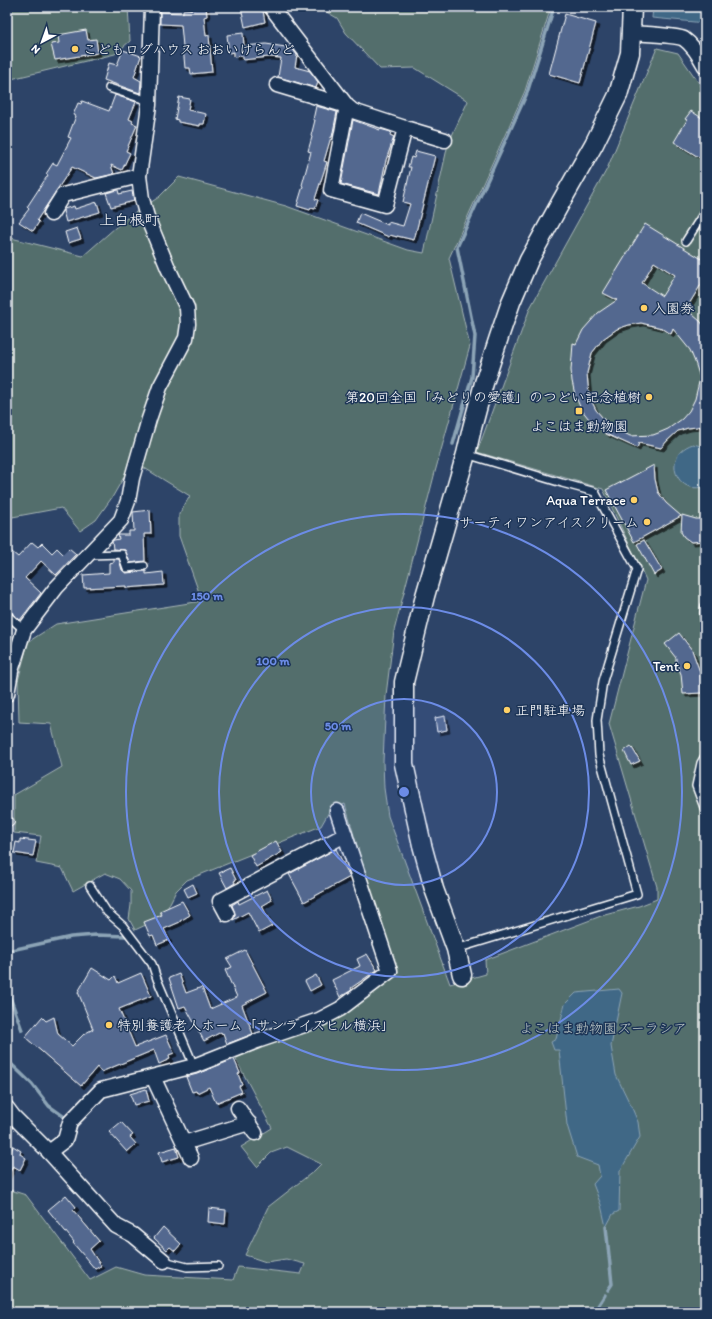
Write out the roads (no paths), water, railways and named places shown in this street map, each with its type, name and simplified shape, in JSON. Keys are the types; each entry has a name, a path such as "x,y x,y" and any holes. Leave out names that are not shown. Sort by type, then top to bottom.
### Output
{"street":[{"path":"7,694 11,671 24,630 56,588 120,520 128,501 132,478 160,387 186,338 188,324 187,308 168,268 147,217 142,198 139,176 149,101 152,7"},
{"path":"271,7 347,106 331,190 385,205 405,128"},
{"path":"462,975 456,949 434,889 422,845 404,764 404,682 425,596 466,454 484,383 511,302 529,260 560,202 594,144 618,95 630,53 632,7"},
{"path":"631,33 683,39 698,54 705,66"},
{"path":"277,85 347,106 353,110 445,140"},
{"path":"51,214 63,195 139,176"},
{"path":"49,1152 65,1140 70,1122 101,1090 194,1066 257,1041 319,1020 340,1009 390,971 338,811"},
{"path":"227,914 220,901 345,835"},
{"path":"153,1077 191,1158"},
{"path":"7,1108 116,1226 133,1235 164,1262"},
{"path":"184,1143 252,1128 238,1108"}],"lane":[{"path":"109,88 149,101"},
{"path":"686,241 705,211"},
{"path":"456,949 636,894 599,755 597,720 603,681 638,569 595,492 466,454"},
{"path":"88,555 122,554 127,568 144,566"},
{"path":"705,606 705,624"},
{"path":"7,615 24,630"},
{"path":"705,756 701,763 696,786 705,810"},
{"path":"90,886 107,912 123,926 152,964 194,1066"},
{"path":"164,1262 187,1267 218,1266"}],"water":[{"path":"653,7 705,7 705,23 652,18"},
{"path":"693,444 705,447 705,486 695,488 687,486 680,480 676,473 675,465 677,457 683,449"},
{"path":"619,989 622,993 611,1046 616,1075 638,1122 640,1137 620,1171 619,1211 613,1214 606,1227 601,1205 593,1184 600,1176 598,1165 577,1157 567,1125 559,1050 554,1050 551,1042 556,1039 565,1004 576,993"}],"waterway":[{"path":"453,444 472,377 475,336 457,247 527,93 554,7"},
{"path":"7,951 71,937 96,935 126,936"},
{"path":"7,989 22,1030"},
{"path":"7,1060 32,1084 49,1106 63,1116"},
{"path":"606,1227 612,1284 608,1290"},
{"path":"594,1312 605,1295"}],"place":[{"name":"こどもログハウス おおいけらんど","path":"75,49"},
{"name":"入園券","path":"644,308"},
{"name":"第20回全国「みどりの愛護」のつどい記念植樹","path":"649,397"},
{"name":"よこはま動物園","path":"579,411"},
{"name":"Aqua Terrace","path":"634,500"},
{"name":"サーティワンアイスクリーム","path":"647,522"},
{"name":"Tent","path":"687,666"},
{"name":"正門駐車場","path":"507,710"},
{"name":"特別養護老人ホーム「サンライズヒル横浜」","path":"109,1025"}],"district":[{"name":"上白根町","path":"129,220"}],"park label":[{"name":"よこはま動物園ズーラシア","path":"603,1028"}]}
